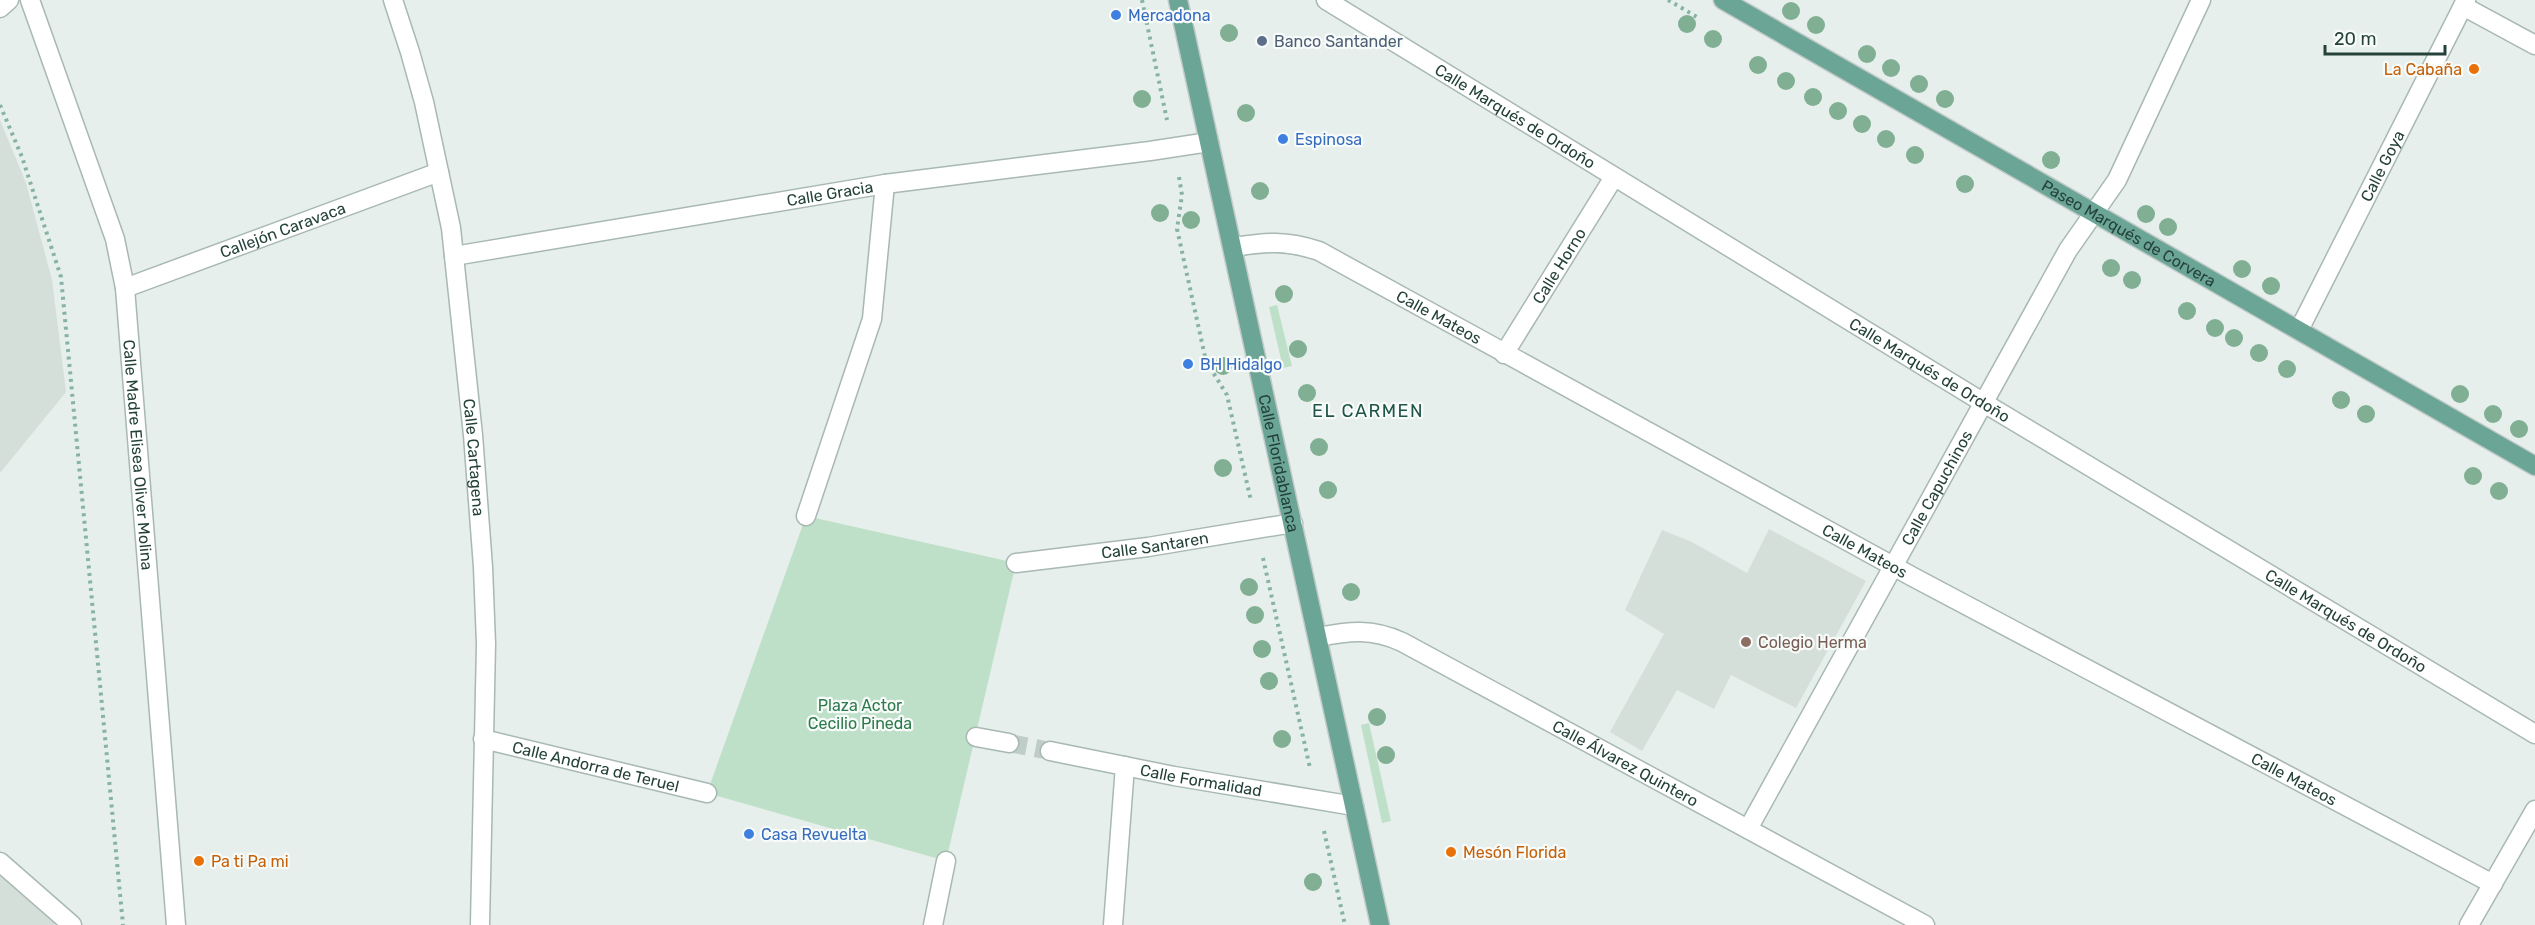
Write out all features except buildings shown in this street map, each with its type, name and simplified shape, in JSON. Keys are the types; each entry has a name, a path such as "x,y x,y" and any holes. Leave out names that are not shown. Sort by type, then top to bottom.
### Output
{"main road":[{"name":"Calle Floridablanca","path":"1178,0 1380,925"},
{"name":"Paseo Marqués de Corvera","path":"1724,0 2535,466"}],"street":[{"path":"0,8 9,0"},
{"name":"Calle Madre Elisea Oliver Molina","path":"30,0 115,239 125,288 176,925"},
{"name":"Calle Marqués de Ordoño","path":"1326,0 1984,403 2535,734"},
{"name":"Calle Capuchinos","path":"1749,829 2068,250 2117,180 2200,0"},
{"name":"Calle Cartagena","path":"399,2 439,172 454,256 473,435 486,644 480,925"},
{"path":"2465,3 2535,45"},
{"name":"Calle Goya","path":"2299,330 2465,3"},
{"name":"Calle Gracia","path":"454,256 885,184 1209,142"},
{"name":"Callejón Caravaca","path":"125,288 439,172"},
{"name":"Calle Horno","path":"1504,354 1614,177"},
{"path":"806,516 872,319 885,184"},
{"name":"Calle Mateos","path":"1233,248 1269,241 1284,242 1319,251 1893,566 2493,884"},
{"name":"Calle Santaren","path":"1016,563 1148,547 1293,523"},
{"name":"Calle Álvarez Quintero","path":"1318,637 1366,631 1402,642 1749,829 1902,919 1925,925"},
{"path":"976,736 1008,743"},
{"name":"Calle Andorra de Teruel","path":"483,739 707,793"},
{"name":"Calle Formalidad","path":"1050,751 1174,776 1354,806"},
{"path":"1113,925 1125,766"},
{"path":"2469,925 2535,810"},
{"path":"933,925 946,861"},
{"path":"0,862 72,925"}],"path":[{"path":"1142,0 1182,189 1177,229 1206,360 1227,395 1345,925"},
{"path":"0,105 22,157 61,277 123,925"}],"shaded area":[{"path":"0,120 26,183 52,280 66,392 0,473"},
{"name":"Colegio Herma","path":"1769,529 1866,581 1796,708 1731,675 1714,709 1677,690 1642,751 1610,732 1664,634 1625,610 1662,530 1692,542 1747,573"},
{"path":"0,863 59,915 54,925 0,925"}],"green space":[{"path":"1277,305 1292,366 1283,368 1269,307"},
{"name":"Plaza Actor Cecilio Pineda","path":"806,516 1016,563 946,861 707,793"},
{"path":"1369,723 1391,821 1382,823 1361,725"}],"tunnel":[{"path":"1009,743 1050,751"}],"place":[{"name":"Mercadona","path":"1116,15"},
{"name":"Banco Santander","path":"1262,41"},
{"name":"La Cabaña","path":"2474,69"},
{"name":"Espinosa","path":"1283,139"},
{"name":"BH Hidalgo","path":"1188,364"},
{"name":"Colegio Herma","path":"1746,642"},
{"name":"Casa Revuelta","path":"749,834"},
{"name":"Mesón Florida","path":"1451,852"},
{"name":"Pa ti Pa mi","path":"199,861"}],"district":[{"name":"EL CARMEN","path":"1368,411"}]}
